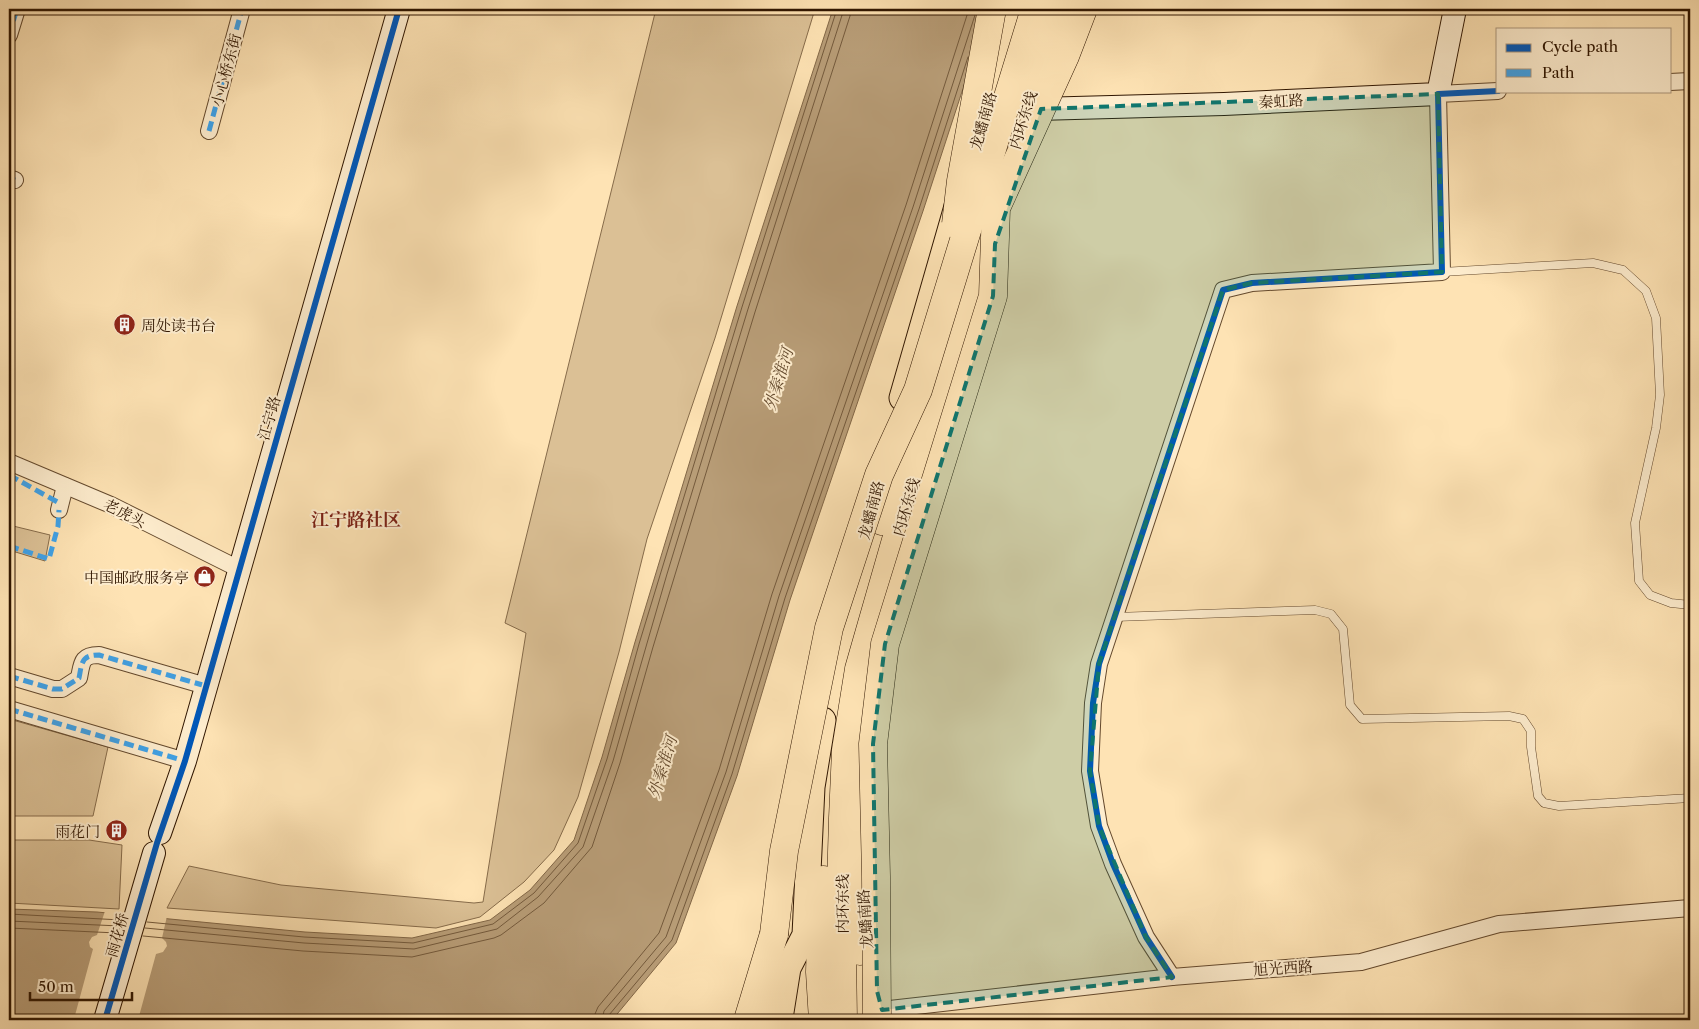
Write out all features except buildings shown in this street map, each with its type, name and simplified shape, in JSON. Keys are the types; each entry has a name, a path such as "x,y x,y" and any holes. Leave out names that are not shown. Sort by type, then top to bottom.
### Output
{"highway":[{"path":"950,283 961,181 992,9"},
{"name":"内环东线","path":"823,1020 820,972 826,784 836,696 856,613 918,390 1036,9"},
{"name":"内环东线","path":"843,1020 841,887 846,750 859,669 915,474 1057,9"},
{"path":"872,1009 873,744 885,644 993,296 996,208 1083,9"},
{"path":"772,1020 774,934 784,851 829,628 878,476 918,390"},
{"path":"861,874 872,1009"},
{"path":"748,1020 774,934"},
{"path":"805,935 809,1020"}],"main road":[{"name":"龙蟠南路","path":"780,1020 788,968 805,935 812,787 836,640 920,334 1016,9"},
{"name":"龙蟠南路","path":"861,874 860,774 867,688 900,571 915,500 1070,9"},
{"path":"990,96 1037,109"}],"street":[{"path":"9,35 17,9"},
{"name":"小心桥东街","path":"209,131 242,9"},
{"name":"江宁路","path":"144,886 185,761 399,9"},
{"path":"1172,977 1146,937 1113,864 1099,826 1090,771 1093,703 1099,664 1223,290 1252,283 1442,272 1438,94 1456,9"},
{"path":"1672,82 1690,81"},
{"path":"1438,94 1496,91"},
{"name":"秦虹路","path":"1037,109 1214,104 1438,94"},
{"name":"老虎头","path":"9,462 111,505 239,569"},
{"path":"59,510 65,486"},
{"path":"9,676 52,689 62,689 79,678 83,661 90,655 99,655 206,686"},
{"path":"9,709 185,761"},
{"name":"雨花桥","path":"105,1020 144,886"},
{"name":"旭光西路","path":"872,1009 1172,977 1361,962 1499,924 1690,908"}],"lane":[{"path":"1442,272 1593,263 1623,270 1646,291 1656,318 1660,395 1656,428 1636,523 1639,580 1650,595 1671,603 1690,605"},
{"path":"1115,617 1315,610 1331,614 1343,629 1350,705 1362,719 1509,716 1523,719 1531,730 1531,747 1538,796 1544,803 1559,806 1690,798"}],"highlighted area":[{"path":"1438,94 1442,272 1252,283 1223,290 1099,664 1090,771 1099,826 1146,937 1172,977 882,1010 877,991 873,744 885,644 993,296 995,244 1041,109"}],"shaded area":[{"path":"656,9 815,9 715,338 647,539 619,652 578,797 554,850 524,882 480,917 436,928 167,908 189,866 281,885 474,903 483,902 526,633 505,623"},
{"path":"9,525 50,535 45,561 9,550"},
{"path":"9,719 108,747 93,816 9,816"},
{"path":"9,840 89,840 122,845 119,909 9,903"}],"water":[{"name":"外秦淮河","path":"833,9 989,9 923,211 790,600 737,776 676,943 613,1019 609,1020 9,1020 9,909 97,912 305,932 412,938 490,920 530,890 574,840 602,757 737,306"}],"pier":[{"path":"105,911 167,916 162,938 167,946 163,952 156,954 138,1020 68,1020 74,1019 93,949 90,947 89,942 92,937 97,935"}],"marked path":[{"path":"9,35 17,9"},
{"path":"209,131 242,9"},
{"path":"9,178 15,180"},
{"path":"9,475 61,504"},
{"path":"9,546 49,559 58,526 59,510"},
{"path":"9,676 53,689 62,689 79,678 83,661 86,658 99,655 206,686"},
{"path":"9,709 185,761"}],"cycle path":[{"path":"105,1020 157,843 185,761 399,9"},
{"path":"1172,977 1146,937 1113,864 1099,826 1090,771 1093,703 1099,664 1223,290 1252,283 1442,272 1438,94 1496,91"}],"place":[{"name":"周处读书台","path":"125,325"},
{"name":"中国邮政服务亭","path":"205,577"},
{"name":"雨花门","path":"116,831"}],"district":[{"name":"江宁路社区","path":"356,520"}]}
